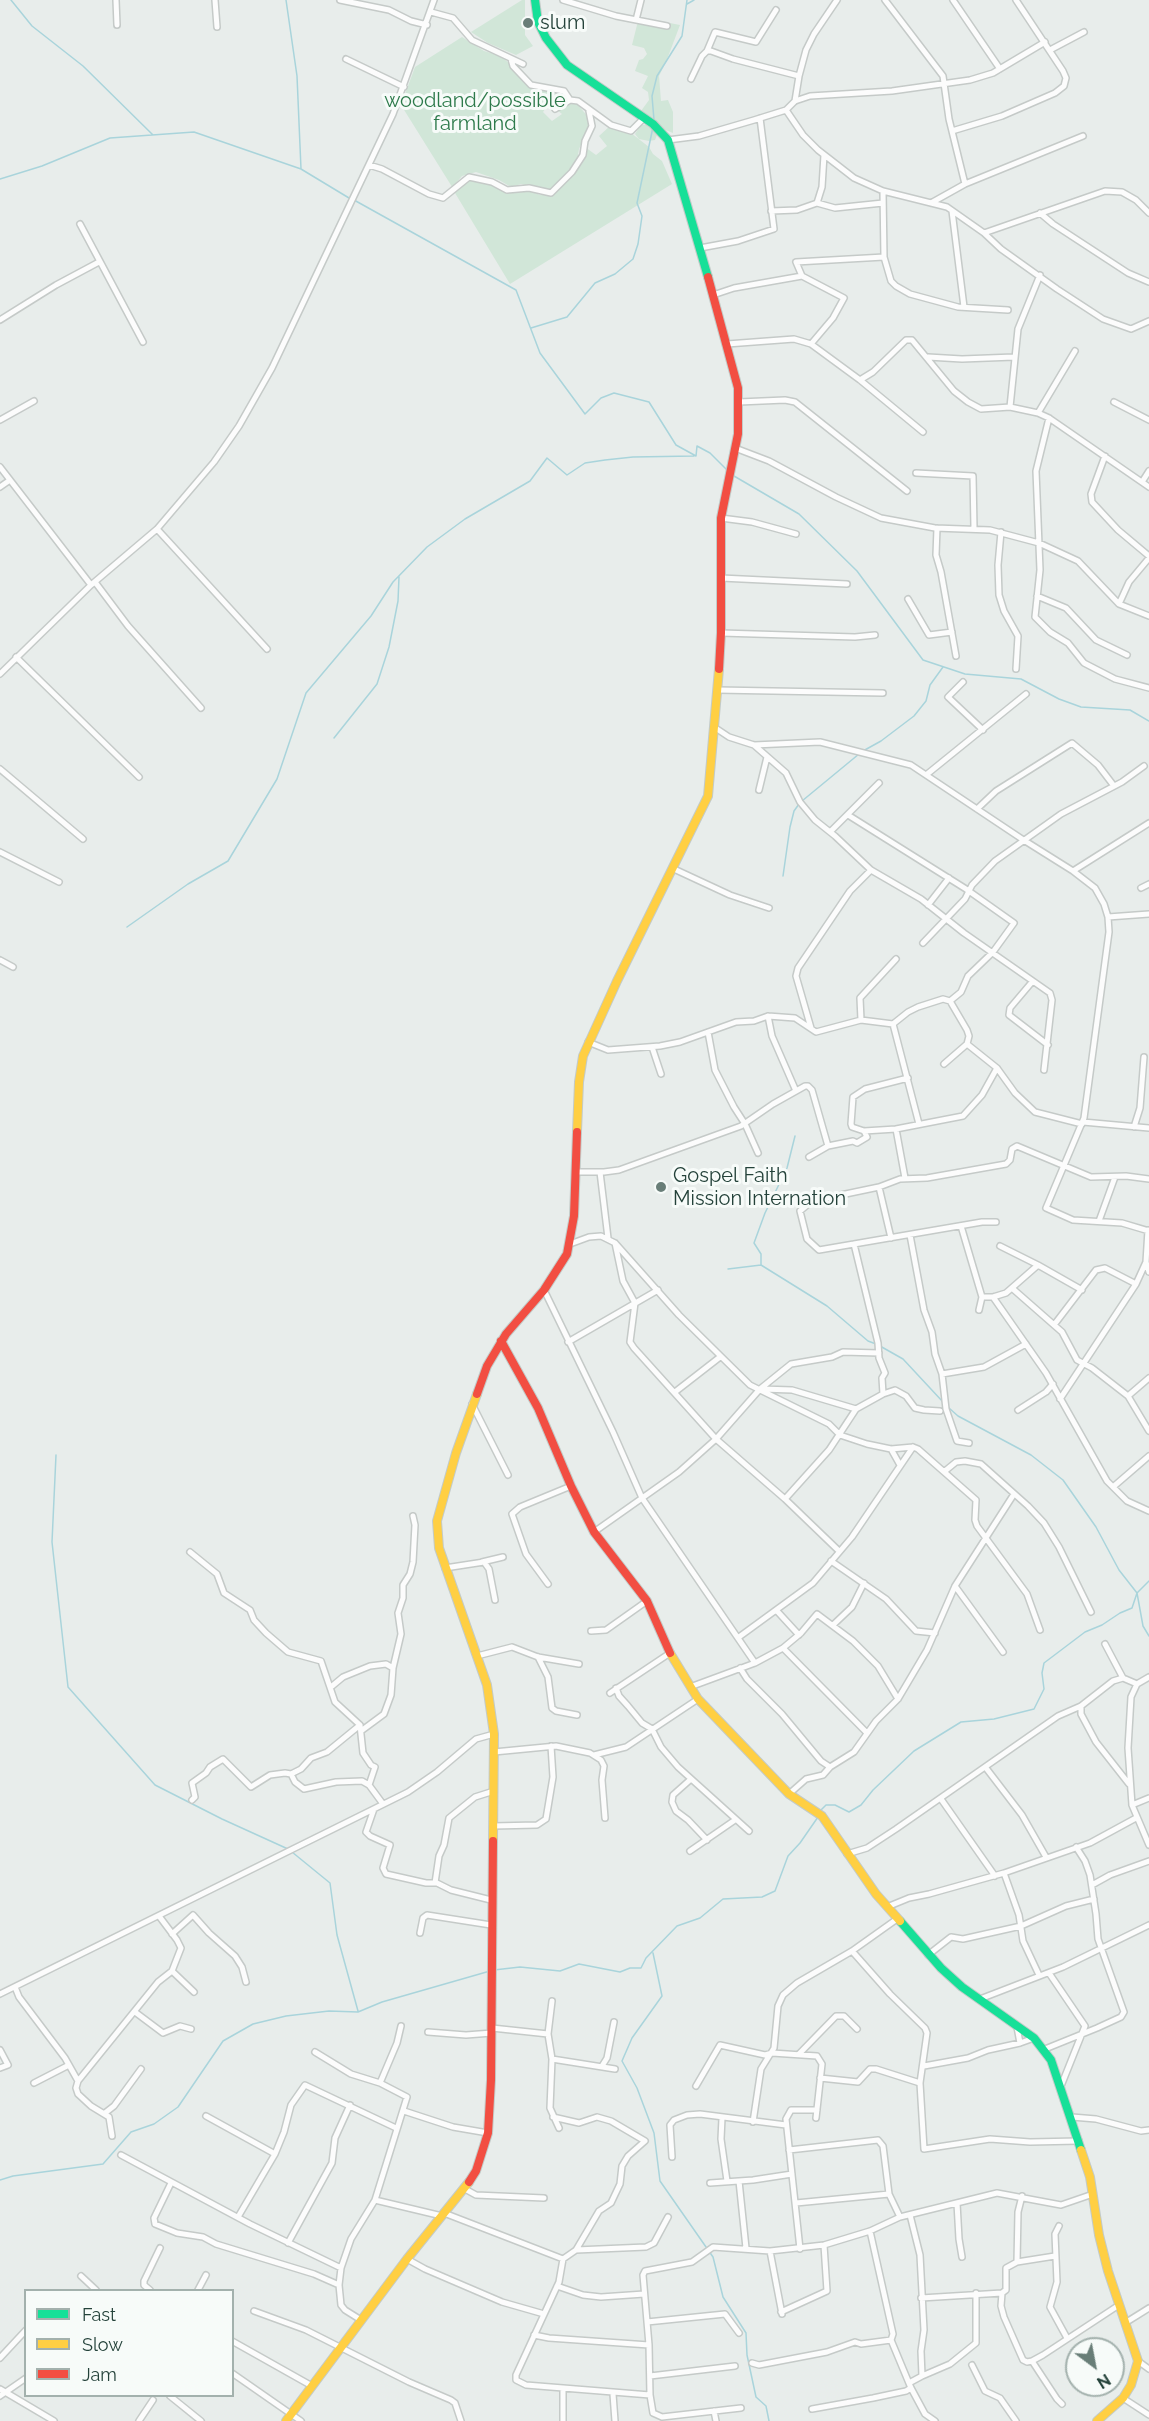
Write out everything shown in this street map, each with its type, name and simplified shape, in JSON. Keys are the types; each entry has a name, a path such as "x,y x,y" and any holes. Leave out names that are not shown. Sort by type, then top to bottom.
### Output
{"main road":[{"path":"286,2421 407,2259 465,2188 481,2160 488,2133 492,2031 491,1900 494,1734 490,1697 445,1568 437,1538 437,1521 444,1490 472,1404 488,1366 501,1341 544,1290 562,1263 570,1244 574,1216 579,1082 583,1056 708,796 721,633 722,518 738,434 739,402 727,344 680,172 668,140 653,124 562,60 546,38 538,21 536,0"},
{"path":"501,1341 538,1408 571,1486 594,1532 647,1601 670,1653 698,1699 789,1794 820,1814 887,1907 928,1955 951,1978 1034,2038 1045,2049 1072,2117 1093,2194 1101,2244 1138,2361 1131,2385 1124,2398 1097,2421"}],"street":[{"path":"116,0 117,25"},
{"path":"216,0 217,27"},
{"path":"340,0 390,10 411,21 427,24"},
{"path":"0,674 93,584 157,529 214,462 245,417 272,368 369,165 404,87 435,0"},
{"path":"563,0 667,26"},
{"path":"636,20 641,0"},
{"path":"795,101 799,76 814,34 837,0"},
{"path":"885,0 938,67 945,84 952,130 965,184"},
{"path":"953,0 1000,69"},
{"path":"952,130 1002,116 1055,93 1064,86 1065,75 1016,0"},
{"path":"691,79 715,32 756,42 776,10"},
{"path":"431,12 453,18 472,40 523,64"},
{"path":"1050,50 1084,32"},
{"path":"668,140 699,136 760,118 786,110 795,101 821,94 892,91 970,80 1000,69 1045,42"},
{"path":"707,51 799,76"},
{"path":"346,59 404,87"},
{"path":"511,59 513,66 531,86 564,91 570,100"},
{"path":"555,109 570,100 578,101 611,125 631,131 644,118"},
{"path":"786,110 803,135 854,178 883,190 952,211 984,233 1001,249 1103,319 1124,328 1137,328 1149,321"},
{"path":"369,165 382,169 429,194 443,198 469,177 492,182 507,190 529,188 551,193 572,172 583,155 585,141 592,126 589,111"},
{"path":"700,248 738,241 772,230 760,118"},
{"path":"931,203 965,184 1083,136"},
{"path":"817,203 822,187 824,155"},
{"path":"883,190 884,257 891,281 896,286 931,301 964,308 1008,310"},
{"path":"984,233 1105,190 1122,192 1136,200 1149,213"},
{"path":"771,211 797,210 817,203 835,208 883,203"},
{"path":"952,211 964,308"},
{"path":"1040,213 1053,225 1128,273 1149,282"},
{"path":"80,224 143,342"},
{"path":"802,276 796,262 884,257"},
{"path":"0,320 56,285 99,262"},
{"path":"1011,407 1018,329 1040,275"},
{"path":"713,295 734,288 802,276 844,298 832,318 811,344"},
{"path":"727,344 794,339 811,344 860,380 923,432"},
{"path":"860,380 873,372 906,340 912,340 954,391 968,402 981,409 1011,407 1049,418 1149,487"},
{"path":"1038,413 1075,351"},
{"path":"927,357 962,359 1014,357"},
{"path":"739,402 785,400 795,402 907,491"},
{"path":"0,420 34,401"},
{"path":"1114,402 1149,420"},
{"path":"1049,418 1036,471 1040,543 1035,617 1050,632 1068,643 1084,663 1115,679 1149,688"},
{"path":"735,448 769,461 881,518 937,528 974,528 1001,532 1040,543 1078,561 1119,604 1149,616"},
{"path":"1105,456 1091,494 1092,502 1118,530 1149,557 1129,582 1119,604"},
{"path":"0,467 128,626 201,708"},
{"path":"1142,482 1149,471"},
{"path":"916,473 973,476 974,528"},
{"path":"0,487 10,480"},
{"path":"722,518 752,522 796,534"},
{"path":"937,528 936,555 956,656"},
{"path":"157,529 267,649"},
{"path":"1001,532 998,565 999,595 1018,636 1016,669"},
{"path":"721,578 847,584"},
{"path":"1037,596 1066,608 1096,640 1127,655"},
{"path":"908,598 929,635 952,632"},
{"path":"721,633 835,637 875,635"},
{"path":"16,657 139,777"},
{"path":"963,682 948,698 983,730"},
{"path":"717,690 883,693"},
{"path":"926,774 1026,694"},
{"path":"714,727 729,737 754,745 820,742 911,765 1023,840 1062,862 1095,888 1108,917 1109,932 1083,1123 1046,1208 1073,1220 1122,1222 1149,1230 1148,1267 1123,1301 1098,1345 1060,1399"},
{"path":"977,808 996,791 1072,742 1092,759 1114,786"},
{"path":"754,745 786,773 800,802 815,820 871,870 928,905 1052,996 1044,1070"},
{"path":"759,790 767,757"},
{"path":"923,943 965,899 972,885 995,861 1085,800 1114,786 1144,766"},
{"path":"0,769 82,839"},
{"path":"830,832 879,783"},
{"path":"848,815 970,891 1014,923 993,952 968,976 961,992 950,1001"},
{"path":"1073,871 1149,823"},
{"path":"0,852 59,882"},
{"path":"674,869 730,895 769,908"},
{"path":"811,1029 796,976 798,968 850,891 871,870"},
{"path":"928,905 949,878"},
{"path":"1141,888 1149,885"},
{"path":"1108,917 1149,914"},
{"path":"861,1020 860,998 896,959"},
{"path":"0,960 13,967"},
{"path":"1032,982 1010,1008 1009,1015 1048,1045"},
{"path":"588,1042 608,1050 652,1047 680,1042 736,1022 754,1021 768,1016 795,1018 816,1032 861,1020 893,1024 908,1012 943,999 950,1001 969,1036 967,1044 944,1064"},
{"path":"768,1016 772,1036 796,1091"},
{"path":"893,1024 920,1124"},
{"path":"708,1032 715,1070 758,1153"},
{"path":"967,1044 997,1068 1016,1094 1035,1112 1083,1123 1149,1128"},
{"path":"652,1047 661,1074"},
{"path":"1134,1127 1146,1080 1144,1057"},
{"path":"908,1078 865,1089 853,1098 850,1124 864,1131 896,1129 963,1116 982,1095 997,1068"},
{"path":"576,1172 600,1172 634,1166 745,1124 773,1104 805,1086 812,1090 828,1146"},
{"path":"896,1129 905,1178"},
{"path":"809,1156 828,1146 853,1141 858,1143 867,1137 864,1131"},
{"path":"996,1222 984,1221 819,1250 814,1247 804,1229 801,1217 804,1205 820,1198 879,1187 905,1178 922,1178 1006,1164 1009,1162 1012,1149 1017,1146 1091,1177 1149,1179"},
{"path":"600,1172 608,1238"},
{"path":"1099,1221 1115,1177"},
{"path":"879,1187 891,1238"},
{"path":"962,1226 982,1297 979,1310"},
{"path":"910,1235 923,1305 942,1374 946,1409 956,1438 959,1442 969,1443"},
{"path":"570,1244 589,1237 608,1238 615,1243 720,1358 750,1385 829,1424 840,1435 891,1449 913,1447 945,1471 957,1485 976,1500 975,1520 984,1538 1027,1594 1040,1630"},
{"path":"615,1243 622,1281 635,1303 630,1342 716,1439 785,1499 839,1551"},
{"path":"854,1244 885,1373 882,1378 884,1394"},
{"path":"1000,1246 1082,1290"},
{"path":"982,1297 993,1297 1013,1289 1038,1265"},
{"path":"1054,1325 1096,1270 1101,1268 1136,1284"},
{"path":"1013,1289 1062,1332 1077,1360 1128,1396 1149,1431"},
{"path":"544,1290 613,1432 642,1498 755,1663"},
{"path":"568,1342 658,1290"},
{"path":"993,1297 1053,1384 1087,1443 1097,1466 1113,1488 1127,1501 1149,1511"},
{"path":"942,1374 984,1367 1026,1344"},
{"path":"594,1532 680,1472 716,1439 760,1389 791,1364 832,1357 843,1352 879,1353"},
{"path":"675,1392 720,1358"},
{"path":"1128,1396 1149,1378"},
{"path":"1018,1410 1046,1392 1053,1384"},
{"path":"760,1389 792,1390 856,1409"},
{"path":"785,1499 819,1463 856,1409 895,1390 906,1396 915,1408 940,1411"},
{"path":"472,1404 508,1475"},
{"path":"739,1637 807,1589 839,1551 913,1447"},
{"path":"891,1449 900,1465"},
{"path":"1113,1488 1149,1456"},
{"path":"945,1471 956,1462 973,1462 987,1468 1014,1494 1044,1523 1059,1547 1091,1612"},
{"path":"548,1584 526,1554 512,1514 519,1507 571,1486"},
{"path":"789,1794 806,1779 823,1775 830,1767 854,1752 867,1733 898,1699 912,1678 935,1633 955,1586 1014,1494"},
{"path":"192,1800 195,1797 192,1783 223,1759 242,1781 251,1787 270,1775 291,1774 301,1769 311,1758 327,1752 384,1714 401,1634 398,1613 403,1598 403,1585 410,1574 412,1562 415,1532 412,1516"},
{"path":"190,1552 218,1574 224,1593 250,1610 260,1626 288,1652 321,1661 335,1702 361,1728 363,1753 375,1767 369,1785"},
{"path":"445,1568 503,1557"},
{"path":"831,1561 886,1599 916,1632 935,1633"},
{"path":"480,1562 487,1565 489,1569 495,1600"},
{"path":"833,1625 852,1607 864,1583"},
{"path":"955,1586 1003,1652"},
{"path":"591,1631 606,1630 647,1601"},
{"path":"777,1611 799,1635"},
{"path":"690,1687 755,1663 783,1648 799,1635 817,1614 853,1641 878,1666 898,1699"},
{"path":"1105,1644 1123,1678 1137,1684"},
{"path":"477,1656 512,1647 538,1657 579,1664"},
{"path":"783,1648 867,1733"},
{"path":"610,1693 670,1653"},
{"path":"538,1657 548,1677 552,1708 556,1711 577,1715"},
{"path":"331,1687 343,1677 370,1666 386,1664 393,1668"},
{"path":"740,1668 747,1680 782,1714 821,1761 830,1767"},
{"path":"1149,1677 1137,1684 1131,1696 1128,1724 1132,1805 1149,1845"},
{"path":"847,1854 867,1848 986,1768 1058,1716 1081,1706 1113,1681 1123,1678"},
{"path":"616,1688 628,1707 642,1723 652,1730 668,1754 691,1779 749,1831"},
{"path":"594,1755 626,1747 698,1699"},
{"path":"1081,1706 1081,1714 1096,1742 1130,1785"},
{"path":"0,1994 374,1809 419,1785 476,1739 494,1734"},
{"path":"493,1826 537,1825 546,1819 553,1777 551,1746"},
{"path":"494,1752 551,1746 586,1751 594,1755 601,1760 604,1766 602,1780 605,1818"},
{"path":"986,1768 1022,1815 1046,1857"},
{"path":"291,1774 295,1782 304,1789 336,1782 362,1781 369,1785 383,1804"},
{"path":"691,1779 673,1795 672,1802 676,1811 688,1820 706,1840"},
{"path":"435,1883 449,1818 475,1797 494,1791"},
{"path":"1132,1805 1149,1798"},
{"path":"941,1799 995,1876"},
{"path":"374,1809 366,1832 390,1845 382,1868 384,1872 426,1883 435,1883 451,1890 491,1900"},
{"path":"887,1907 909,1898 1004,1873 1099,1838 1136,1818"},
{"path":"690,1851 735,1820"},
{"path":"1045,2049 1121,2017 1124,2012 1098,1939 1088,1867 1076,1847"},
{"path":"1092,1885 1110,1875 1149,1861"},
{"path":"1004,1873 1019,1915 1023,1941 1039,1975"},
{"path":"928,1955 951,1937 963,1939 1021,1926 1066,1906 1094,1899"},
{"path":"172,1934 193,1915 235,1956 242,1967 246,1982"},
{"path":"420,1933 423,1918 427,1915 491,1925"},
{"path":"112,2136 111,2121 105,2113 91,2106 78,2094 76,2088 78,2081 158,1982 172,1971 181,1948 159,1916"},
{"path":"753,2122 761,2068 772,2053 776,2037 778,2006 783,1995 797,1983 852,1951 897,1919"},
{"path":"980,1999 1049,1972 1149,1925"},
{"path":"852,1951 890,1994 925,2028 927,2038 920,2083 924,2149 990,2139 1030,2142 1079,2141"},
{"path":"172,1971 194,1992"},
{"path":"1049,1972 1083,2019 1085,2026 1061,2086"},
{"path":"15,1987 19,1997 69,2065 78,2081"},
{"path":"552,2001 548,2034 552,2059 550,2108 559,2128"},
{"path":"135,2012 163,2033 180,2026 191,2029"},
{"path":"799,2054 836,2016 844,2016 858,2029"},
{"path":"602,2066 607,2058 614,2022"},
{"path":"1016,2025 1020,2043"},
{"path":"380,2083 397,2043 401,2026"},
{"path":"428,2032 466,2035 492,2031 548,2034"},
{"path":"924,2066 968,2058 988,2050 1034,2038"},
{"path":"696,2086 720,2045 753,2054 772,2053 784,2056 799,2054 820,2058 822,2064 816,2118"},
{"path":"0,2050 8,2065 0,2068"},
{"path":"315,2052 351,2074 380,2083 406,2095 408,2100 396,2128 375,2200 351,2239 340,2268 341,2305 361,2320"},
{"path":"552,2059 615,2069"},
{"path":"34,2083 69,2065"},
{"path":"820,2078 858,2082 870,2068 876,2068 920,2083"},
{"path":"105,2113 114,2106 141,2069"},
{"path":"238,2217 275,2154 282,2139 291,2105 305,2085 396,2128"},
{"path":"288,2243 332,2163 336,2138 350,2105"},
{"path":"800,2249 786,2125 788,2113 791,2110 817,2110"},
{"path":"404,2111 453,2127 488,2133"},
{"path":"672,2157 670,2125 674,2120 693,2114 786,2125"},
{"path":"206,2116 275,2154"},
{"path":"553,2116 579,2123 597,2116 645,2140 628,2156 622,2166 620,2184 611,2203 599,2211 576,2250 563,2259 557,2286 516,2375 516,2380 526,2385 613,2394 650,2395"},
{"path":"1072,2117 1096,2119 1141,2131 1149,2130"},
{"path":"722,2118 721,2139 726,2181"},
{"path":"789,2150 878,2140 883,2146 889,2194 900,2217"},
{"path":"121,2155 171,2183 340,2268"},
{"path":"710,2183 792,2174"},
{"path":"739,2181 746,2248"},
{"path":"171,2183 154,2218 155,2223 177,2233 203,2237 216,2244 314,2274 339,2285"},
{"path":"465,2188 476,2195 544,2198"},
{"path":"741,2408 656,2416 653,2413 643,2275 649,2269 692,2262 713,2247 770,2251 824,2245 870,2231 900,2217 997,2193 1061,2205 1093,2194"},
{"path":"796,2203 889,2194"},
{"path":"1017,2262 1018,2212 1022,2196"},
{"path":"375,2200 443,2215 563,2259"},
{"path":"957,2203 962,2257"},
{"path":"910,2215 920,2255 924,2330 921,2351 922,2376"},
{"path":"576,2250 646,2247 654,2243 668,2217"},
{"path":"1059,2226 1055,2235 1054,2256 1057,2282 1050,2307 1066,2337"},
{"path":"870,2231 892,2334 891,2340 910,2385 926,2414 935,2421"},
{"path":"770,2251 782,2313 827,2292 824,2245"},
{"path":"149,2289 144,2285 144,2281 160,2248"},
{"path":"921,2298 1002,2293 1006,2290 1006,2268 1017,2262 1054,2256"},
{"path":"407,2259 502,2302 543,2314"},
{"path":"199,2289 206,2275"},
{"path":"81,2276 95,2289"},
{"path":"557,2286 583,2295 601,2297 644,2294"},
{"path":"812,2409 906,2391 922,2376 950,2364 976,2343 976,2293"},
{"path":"1002,2293 1004,2317 1023,2360 1032,2361 1065,2339"},
{"path":"1069,2337 1119,2305"},
{"path":"1125,2323 1149,2308"},
{"path":"254,2311 341,2347 455,2403 458,2420"},
{"path":"647,2322 725,2314 739,2333"},
{"path":"0,2358 24,2332"},
{"path":"534,2335 649,2345"},
{"path":"752,2363 759,2365 826,2352 855,2342 861,2344 891,2340"},
{"path":"234,2342 312,2386"},
{"path":"1032,2361 1062,2404"},
{"path":"1138,2361 1149,2369"},
{"path":"972,2365 985,2391 1000,2398 1016,2421"},
{"path":"650,2376 735,2367"},
{"path":"234,2374 301,2421"},
{"path":"1,2392 24,2379"},
{"path":"563,2389 563,2421"},
{"path":"1,2392 51,2420"},
{"path":"613,2394 615,2421"},
{"path":"171,2397 201,2421"},
{"path":"1124,2398 1149,2415"},
{"path":"139,2421 153,2400"},
{"path":"714,2411 716,2421"}],"green space":[{"path":"525,0 525,35 533,46 516,55 488,43 471,32"},
{"path":"639,17 680,25 659,76 661,101 668,100 673,112 673,133 663,129 641,111 649,100 648,92 642,88 648,76 635,71 639,60 647,54 644,48 632,45"},
{"name":"woodland/possible farmland","path":"462,37 484,51 501,56 538,90 561,91 566,98 554,106 550,102 543,112 552,121 562,114 557,110 569,101 577,104 590,119 591,122 579,149 576,167 547,191 521,184 511,187 476,172 462,176 454,190 401,105 415,67"},
{"path":"641,125 648,125 657,135 655,140 639,139 635,134"},
{"name":"woodland/possible farmland","path":"610,126 631,133 649,147 653,154 662,161 672,184 510,284 455,193 459,184 472,177 514,191 526,189 540,195 552,192 580,166 581,153 585,147 596,155 607,146 599,136"}],"waterway":[{"path":"11,0 32,26 83,66 153,135"},
{"path":"286,0 297,76 301,169"},
{"path":"654,120 652,96 657,76 682,36 687,0"},
{"path":"687,4 694,0"},
{"path":"531,328 567,317 595,283 615,274 633,259 638,244 642,216 637,203 653,127"},
{"path":"0,179 42,166 110,138 194,132 301,169 349,198"},
{"path":"354,200 516,290 540,353 585,414 601,398 614,393 649,402 676,445 696,456 697,446 710,453 728,471"},
{"path":"127,927 188,884 228,861 277,779 306,693 371,616 393,582 427,547 465,519 530,481 547,458 567,475 585,463 605,460 694,456"},
{"path":"734,476 799,514 857,571 923,660 965,674 1021,679 1059,699 1081,707 1130,710 1149,721"},
{"path":"334,738 377,684 389,647 398,601 399,577"},
{"path":"863,751 881,741 914,716 926,701 930,685 943,667"},
{"path":"802,801 859,754"},
{"path":"783,876 790,827 794,811 799,804"},
{"path":"761,1265 761,1254 754,1243 765,1213 787,1168 795,1136"},
{"path":"728,1269 761,1265 827,1306 868,1341 876,1344"},
{"path":"880,1346 903,1359 943,1402"},
{"path":"949,1408 958,1416 1031,1455 1063,1480 1096,1527 1119,1570 1137,1593 1143,1626 1149,1636"},
{"path":"56,1455 52,1542 68,1687 155,1785 288,1849"},
{"path":"821,1810 826,1805 835,1805 849,1812 861,1805 873,1790 914,1751 961,1722 994,1719 1034,1709 1044,1689 1042,1673 1044,1663 1085,1632 1132,1608 1137,1593 1149,1581"},
{"path":"494,1970 520,1967 560,1971 579,1964 620,1972 630,1968 641,1968 646,1958 677,1926 700,1918 723,1899 762,1897 775,1891 788,1856 818,1817"},
{"path":"292,1852 330,1883 337,1935 358,2011"},
{"path":"653,1953 662,1996 632,2038 622,2061 637,2088 654,2133 660,2181 713,2257 723,2297 746,2333 747,2355 756,2397 766,2406 769,2421"},
{"path":"0,2180 13,2176 103,2164 131,2132 154,2124 178,2107 223,2041 253,2024 286,2016 329,2011 358,2012 382,2002 490,1971"}],"traffic: fast":[{"path":"535,0 538,22 546,38 567,65 653,124 668,140 708,277"},
{"path":"900,1921 941,1968 962,1987 1034,2038 1051,2060 1081,2150"}],"traffic: slow":[{"path":"577,1132 579,1082 583,1056 617,981 708,796 719,669"},
{"path":"477,1394 456,1453 437,1521 439,1548 487,1685 494,1734 493,1841"},
{"path":"670,1653 698,1699 789,1794 822,1816 876,1894 900,1921"},
{"path":"1081,2150 1090,2177 1099,2235 1108,2271 1138,2361 1131,2385 1123,2398 1097,2421"},
{"path":"286,2421 407,2259 469,2182"}],"traffic: jam":[{"path":"708,277 738,388 738,434 721,518 719,669"},
{"path":"477,1394 487,1366 506,1334 544,1290 567,1254 574,1216 577,1132"},
{"path":"501,1341 538,1408 571,1486 594,1532 647,1601 670,1653"},
{"path":"469,2182 476,2171 488,2133 491,2080 493,1841"}],"place":[{"name":"slum","path":"528,23"},
{"name":"Gospel Faith Mission Internation","path":"661,1187"}]}
